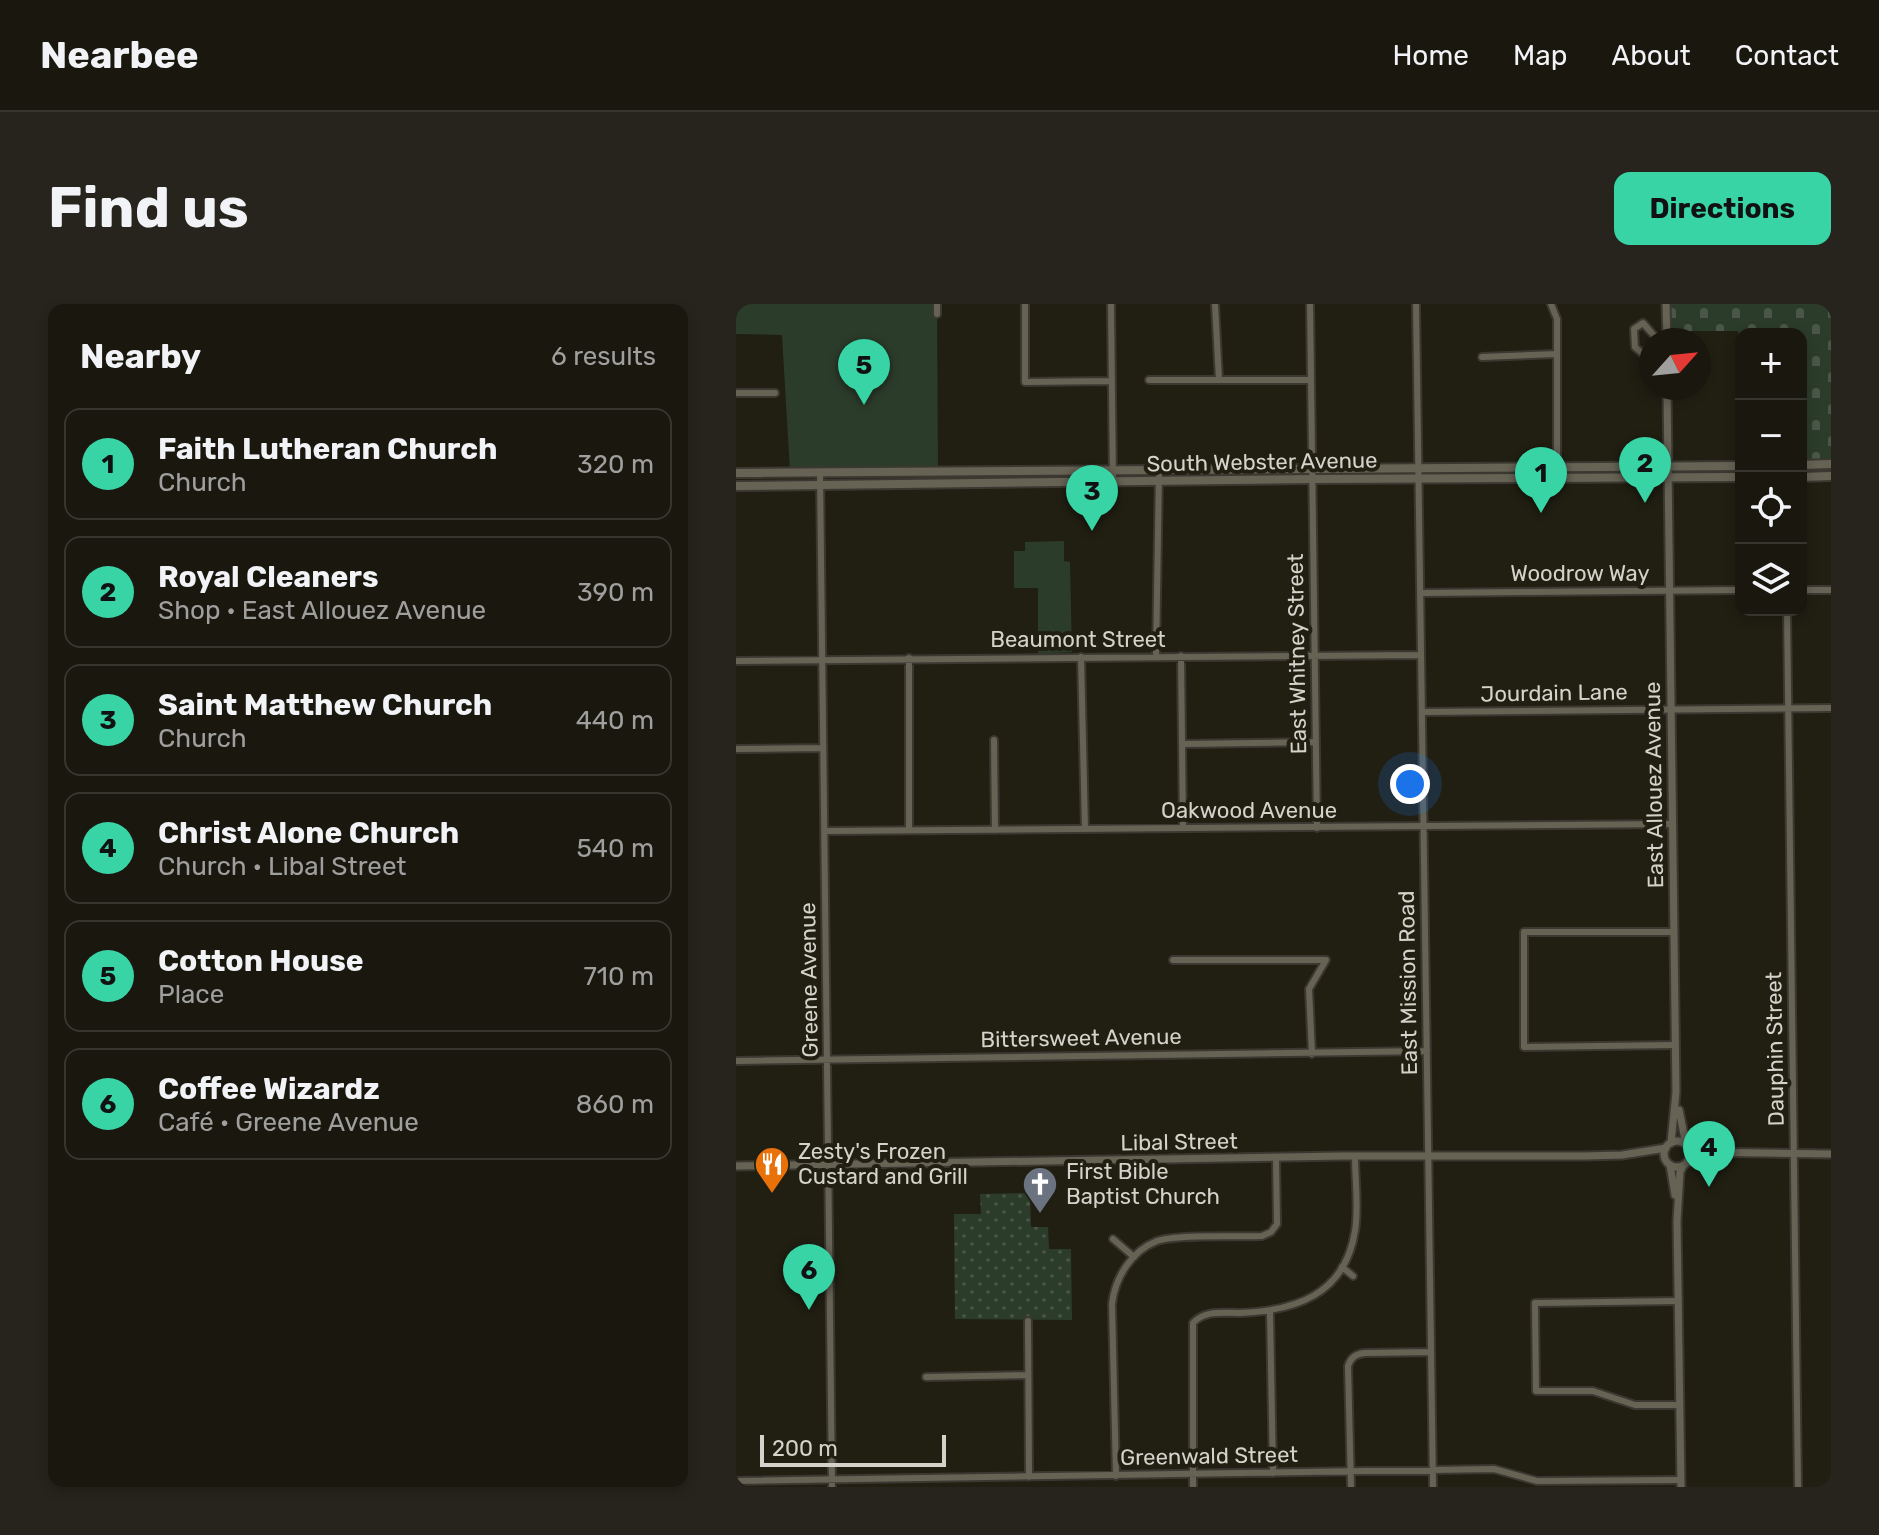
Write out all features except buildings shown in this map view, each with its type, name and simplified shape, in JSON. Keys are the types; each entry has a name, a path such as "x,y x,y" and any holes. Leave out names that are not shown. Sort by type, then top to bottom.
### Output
{"main road":[{"path":"1807,465 1831,464"},
{"name":"South Webster Avenue","path":"736,473 1735,466"},
{"path":"1807,477 1831,476"},
{"name":"South Webster Avenue","path":"736,486 1735,477"}],"street":[{"path":"937,304 937,314"},
{"path":"1025,304 1025,382 1112,381"},
{"path":"1111,304 1113,483"},
{"path":"1215,304 1219,380"},
{"name":"East Whitney Street","path":"1310,304 1317,828"},
{"name":"East Mission Road","path":"1416,304 1433,1487"},
{"path":"1551,304 1557,319 1557,480"},
{"path":"1666,304 1667,328"},
{"path":"1639,350 1635,347 1634,329 1643,323 1647,328"},
{"path":"1482,357 1557,354"},
{"path":"1149,380 1311,380"},
{"path":"736,393 775,393"},
{"name":"East Allouez Avenue","path":"1667,400 1676,1092 1681,1132 1687,1147"},
{"path":"1156,656 1159,471"},
{"name":"Greene Avenue","path":"820,473 832,1483"},
{"name":"Woodrow Way","path":"1420,593 1735,590"},
{"path":"1807,590 1831,590"},
{"name":"Dauphin Street","path":"1787,616 1798,1487"},
{"name":"Beaumont Street","path":"736,661 1421,655"},
{"path":"1181,656 1183,828"},
{"path":"1081,657 1085,829"},
{"path":"909,658 909,830"},
{"name":"Jourdain Lane","path":"1422,712 1831,708"},
{"path":"994,740 995,830"},
{"path":"1184,744 1316,742"},
{"path":"736,749 822,748"},
{"name":"Oakwood Avenue","path":"825,831 1673,824"},
{"path":"1674,932 1524,932 1524,1047 1675,1045"},
{"path":"1173,960 1326,960 1309,989 1312,1054"},
{"name":"Bittersweet Avenue","path":"736,1061 1427,1051"},
{"name":"East Allouez Avenue","path":"1669,1146 1676,1092"},
{"path":"1677,1221 1665,1155 1669,1146 1679,1142 1697,1152 1749,1155 1831,1154"},
{"name":"Libal Street","path":"1622,1155 1669,1146"},
{"path":"1681,1484 1677,1221 1680,1172 1685,1164 1687,1147"},
{"name":"Libal Street","path":"736,1166 1622,1155 1660,1158 1669,1164"},
{"path":"1669,1164 1749,1155"},
{"path":"1193,1487 1193,1323 1208,1314 1270,1312 1291,1307 1325,1287 1342,1267 1355,1230 1355,1156"},
{"path":"1116,1476 1112,1304 1118,1279 1134,1257 1148,1246 1165,1239 1269,1234 1276,1228 1278,1219 1276,1158"},
{"path":"1113,1239 1134,1257"},
{"path":"1342,1267 1353,1276"},
{"path":"1678,1301 1535,1303 1536,1391 1593,1391 1635,1405 1680,1405"},
{"path":"1270,1312 1273,1473"},
{"path":"1028,1321 1029,1477"},
{"path":"1351,1487 1348,1366 1351,1359 1365,1353 1431,1352"},
{"path":"926,1377 1028,1375"},
{"name":"Greenwald Street","path":"736,1481 832,1483 920,1478 1494,1469 1537,1481 1681,1484"},
{"path":"920,1478 920,1487"}],"green space":[{"path":"736,304 937,304 938,472 790,472 782,335 736,334"},
{"path":"1666,304 1831,304 1831,464 1807,465 1807,328 1711,331 1711,328 1666,328"},
{"path":"1064,541 1064,561 1070,562 1072,652 1038,654 1038,588 1014,588 1014,551 1025,551 1025,542"},
{"path":"1030,1193 1031,1227 1048,1227 1049,1249 1071,1249 1072,1320 955,1319 954,1214 981,1214 980,1194"}],"place":[{"name":"Cotton House","path":"864,405"},
{"name":"Royal Cleaners","path":"1645,503"},
{"name":"Faith Lutheran Church","path":"1541,513"},
{"name":"Saint Matthew Church","path":"1092,531"},
{"name":"Christ Alone Church","path":"1709,1187"},
{"name":"Zesty's Frozen Custard and Grill","path":"772,1195"},
{"name":"First Bible Baptist Church","path":"1040,1215"},
{"name":"Coffee Wizardz","path":"809,1310"}]}
